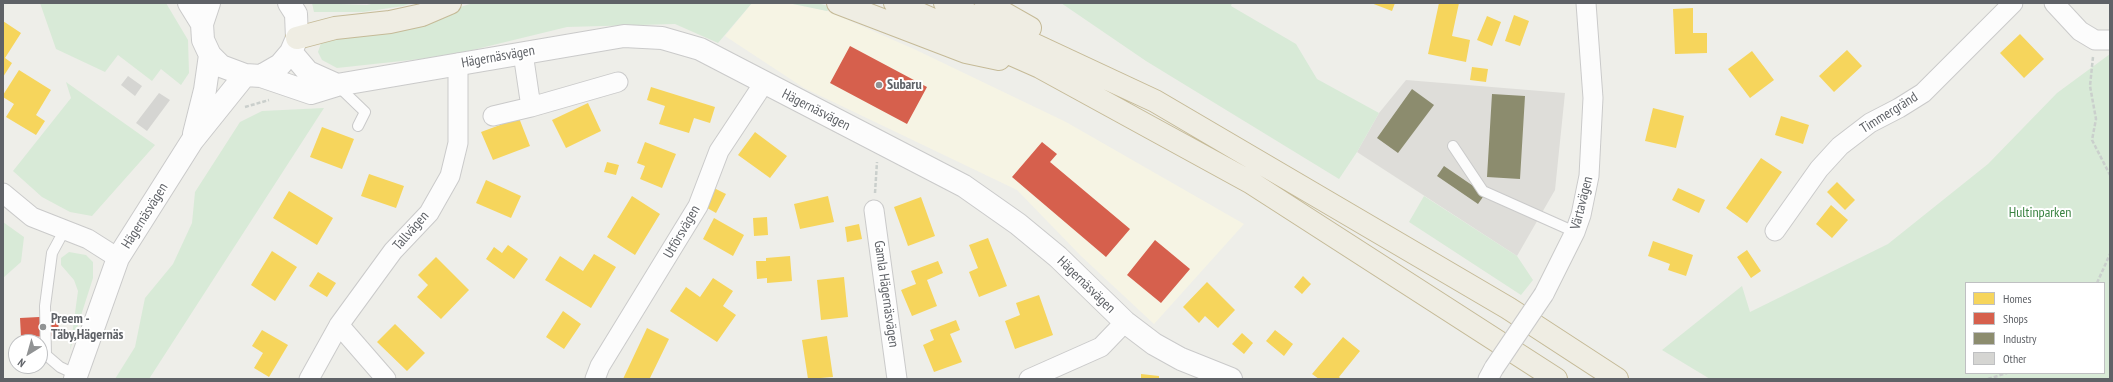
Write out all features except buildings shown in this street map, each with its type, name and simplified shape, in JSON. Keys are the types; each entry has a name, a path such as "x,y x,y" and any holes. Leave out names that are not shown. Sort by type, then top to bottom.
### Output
{"highway":[{"path":"294,45 335,28 390,22 422,15 450,3"},
{"path":"838,3 966,52 1040,67"},
{"path":"895,3 1040,67 1250,182 1556,379"},
{"path":"946,3 1155,101"},
{"path":"986,3 1508,308 1617,379"}],"street":[{"path":"189,3 202,24"},
{"path":"209,3 202,24 203,40 210,55 221,66 253,76 280,65 294,45"},
{"path":"289,3 296,14 294,45 308,72 338,85"},
{"name":"Värtavägen","path":"1491,374 1544,294 1575,232 1581,215 1592,156 1593,98 1586,3"},
{"name":"Timmergränd","path":"1775,231 1820,169 1840,146 1870,123 1899,108 1923,92 2013,3"},
{"path":"2054,3 2080,31 2102,40"},
{"name":"Hägernäsvägen","path":"3,193 32,216 88,239 118,258 192,141 253,76 311,93 338,85 458,63 624,36 662,38 700,49 964,186 1018,224 1058,257 1125,322 1154,344 1181,359 1231,379"},
{"path":"523,53 531,107"},
{"name":"Hägernäsvägen","path":"192,141 205,90 210,55"},
{"name":"Tallvägen","path":"309,379 339,325 393,251 429,213 450,176 458,143 458,63"},
{"path":"493,116 531,107 618,82"},
{"name":"Utförsvägen","path":"595,379 600,366 698,206 719,151 764,83"},
{"name":"Gamla Hägernäsvägen","path":"874,210 897,379"},
{"path":"76,377 118,258"},
{"path":"1029,379 1101,347 1125,322"},
{"path":"339,325 386,379"}],"lane":[{"path":"338,85 365,112 358,126"},
{"path":"1452,146 1483,191 1575,232"},
{"path":"65,230 52,253 45,306 46,356 76,377"}],"path":[{"path":"2102,40 2090,86 2096,119 2092,140 2110,175"},
{"path":"874,210 877,153 880,142"},
{"path":"2097,282 2110,254"},
{"path":"1988,379 2004,374"}],"shaded area":[{"path":"752,3 788,3 827,11 914,49 1066,122 1244,224 1154,324 1081,256 1017,190 804,88 725,36"},
{"path":"1406,80 1565,93 1555,190 1517,256 1357,152 1379,113"}],"green space":[{"path":"40,3 166,3 188,40 189,73 181,85 161,69 152,81 118,55 105,72 56,49"},
{"path":"312,3 367,5 375,3 412,3 403,6 363,12 314,12"},
{"path":"473,3 752,3 718,43 675,24 567,27 448,56 337,68 322,60 318,52 322,40 403,25"},
{"path":"788,3 817,3 832,7 827,11"},
{"path":"1061,3 1232,3 1231,6 1296,44 1317,79 1379,113 1357,152 1339,179 1146,61"},
{"name":"Hultinparken","path":"2110,54 2110,379 1710,379 1662,350 1742,286 1750,312 1888,244 1988,164 2057,93"},
{"path":"66,82 155,145 92,216 70,212 42,197 13,171 71,98"},
{"path":"324,108 149,379 115,379 135,347 145,298 173,264 192,223 195,192 240,122 262,111"},
{"path":"1424,196 1517,256 1533,280 1521,295 1409,222"},
{"path":"3,222 24,237 21,262 3,278"},
{"path":"69,252 86,255 93,262 93,278 70,350 78,291 74,280 61,265 61,258"}],"place":[{"name":"Subaru","path":"879,85"},
{"name":"Preem - Täby,Hägernäs","path":"43,327"}]}
